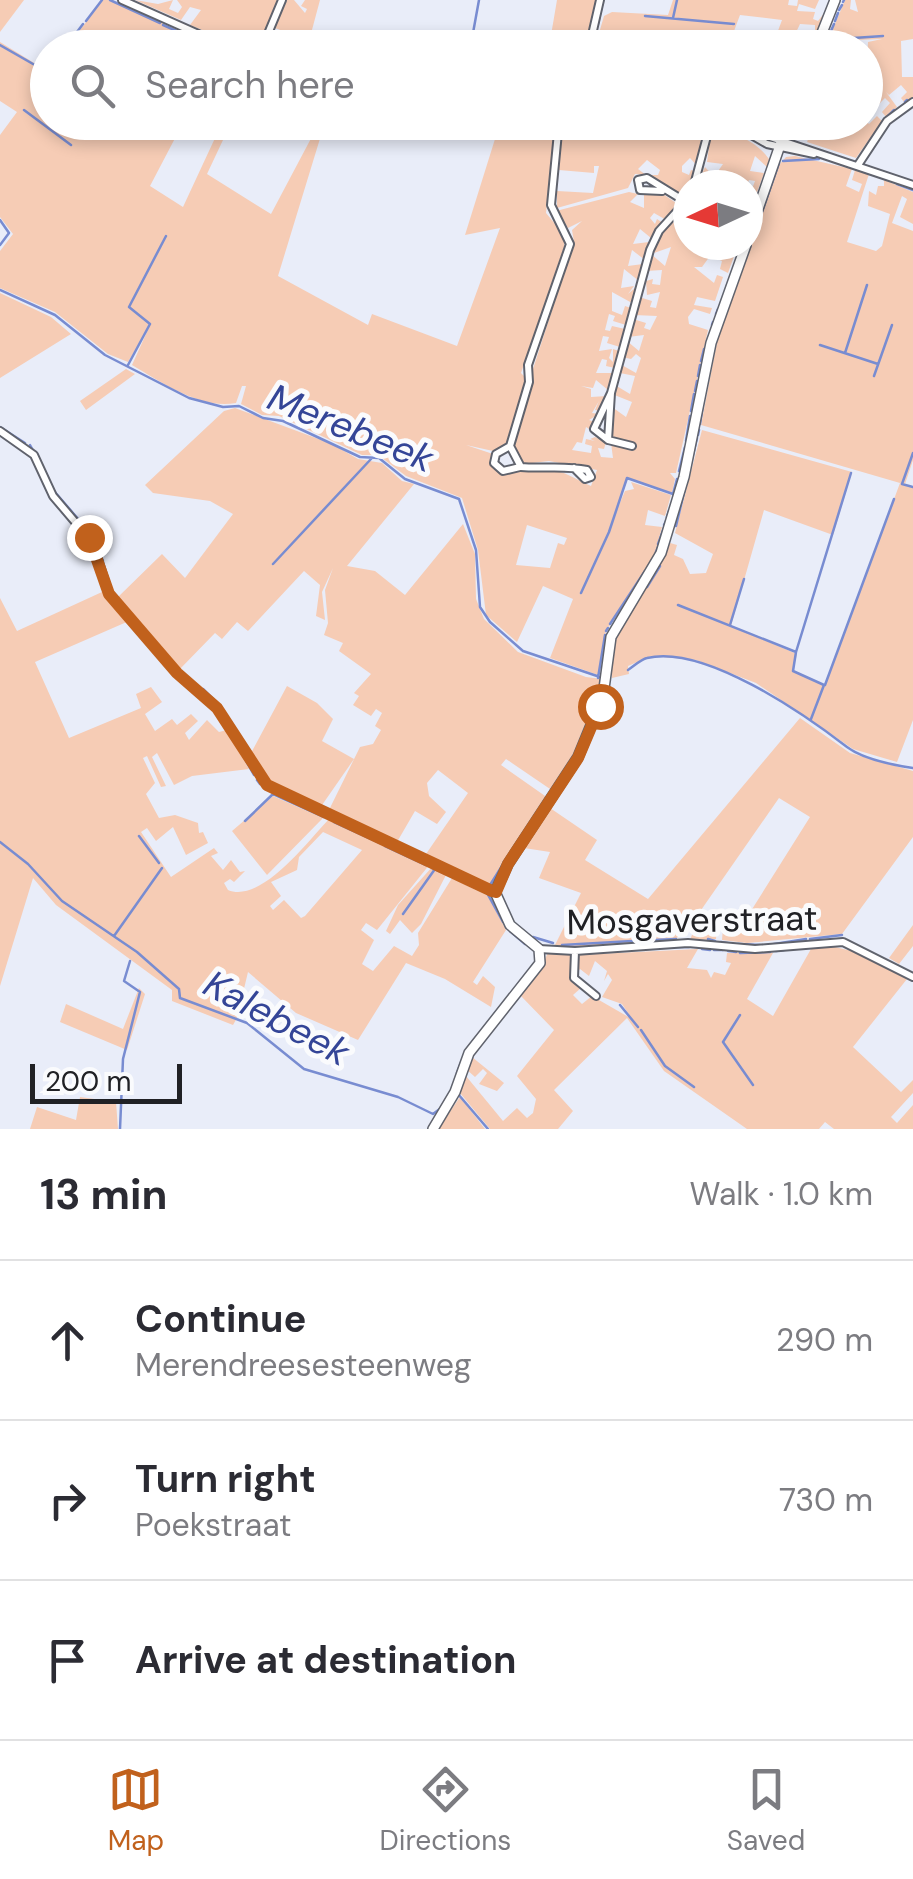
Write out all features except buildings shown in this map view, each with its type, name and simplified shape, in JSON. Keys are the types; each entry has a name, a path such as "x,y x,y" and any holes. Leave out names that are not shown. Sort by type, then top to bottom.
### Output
{"main road":[{"path":"823,30 834,0"},
{"path":"763,194 781,140"},
{"path":"433,1129 455,1092 469,1053 536,971 539,950 510,925 496,892 508,864 578,758 603,696 610,636 663,548 684,477 711,343 741,260"}],"street":[{"path":"122,0 190,30"},
{"path":"270,30 282,0"},
{"path":"593,30 600,0"},
{"path":"883,128 913,102"},
{"path":"557,140 552,205 570,244 528,365 529,382 510,446 496,454 494,463 504,470 574,468"},
{"path":"698,170 706,140"},
{"path":"768,140 858,165 913,186"},
{"path":"858,165 875,140"},
{"path":"662,191 673,195"},
{"path":"632,446 608,440 594,430 610,393 654,238 673,217"},
{"path":"608,440 610,393"},
{"path":"0,430 34,454 53,496 93,543 109,594 177,673 217,708 267,785 496,892"},
{"path":"510,446 522,468"},
{"name":"Mosgaverstraat","path":"539,950 575,952 637,944 755,948 847,942 913,977"},
{"path":"575,952 574,978 596,996"}],"shaded area":[{"path":"0,0 24,0 0,32"},
{"path":"103,0 108,0 178,30 80,30"},
{"path":"135,0 158,4 173,0 169,9 178,13 182,7 177,0 277,0 265,30 202,30 190,25 201,10 190,7 181,20"},
{"path":"287,0 294,0 305,13 307,9 301,6 305,0 320,0 312,30 275,28"},
{"path":"557,0 597,0 589,30 552,30"},
{"path":"673,0 789,0 788,5 797,6 798,0 819,0 815,9 799,4 797,11 815,12 813,19 818,21 825,12 818,30 815,25 800,24 797,30 778,30 782,20 740,15 734,30 600,30 604,16 612,12 668,15"},
{"path":"845,0 851,0 850,9 858,12 855,0 913,0 913,39 901,41 902,77 913,77 913,98 904,102 901,98 907,92 901,85 889,95 886,92 897,107 886,117 883,113 890,103 883,100 883,30 833,30"},
{"path":"0,42 30,60 30,140 174,140 150,186 183,207 214,140 223,140 207,174 271,214 310,140 320,140 278,276 368,325 372,314 457,346 500,228 465,235 495,140 553,140 546,213 565,236 564,247 521,373 526,378 506,444 493,451 466,445 493,454 497,472 552,470 591,486 597,470 549,461 524,464 514,445 532,372 574,242 572,230 582,221 568,228 556,211 629,192 638,194 630,202 644,208 644,193 663,194 673,201 673,214 668,221 654,213 650,218 655,224 657,219 663,223 651,238 640,229 633,244 649,242 645,260 632,250 628,266 643,264 639,281 624,269 621,288 634,286 628,294 637,286 632,303 612,292 612,311 622,315 625,306 631,308 626,325 613,321 615,316 609,314 605,330 610,331 612,326 625,329 620,347 607,343 609,337 603,336 599,351 612,349 609,358 613,362 613,349 619,351 615,368 606,366 607,360 602,359 596,373 613,373 608,390 596,380 593,388 581,386 591,389 591,397 607,396 600,411 595,410 599,401 592,413 599,414 589,420 595,422 592,431 586,427 582,443 577,442 572,450 591,453 592,446 585,444 586,439 595,441 590,439 595,437 606,442 604,449 598,448 601,457 613,458 611,443 632,451 634,445 612,436 612,407 626,417 632,402 612,394 615,385 630,394 635,376 620,373 620,364 636,373 641,358 636,354 631,359 622,357 627,341 639,351 644,335 628,337 633,319 646,323 644,328 650,330 657,316 634,315 639,297 652,301 650,307 656,308 660,292 647,295 646,281 653,279 652,284 660,285 662,270 646,271 651,254 665,266 671,247 654,253 656,239 673,223 673,260 707,260 702,267 694,267 714,283 717,275 723,277 715,301 697,297 694,305 712,308 710,314 694,309 688,317 689,324 708,330 676,473 670,473 675,479 672,493 628,478 609,529 625,491 634,489 631,482 671,495 665,516 648,510 645,525 662,527 654,557 606,631 598,675 550,658 573,599 543,586 517,642 486,615 478,550 462,498 406,476 378,455 362,455 279,416 262,415 241,404 246,386 242,386 236,403 223,404 195,399 168,386 132,365 151,323 128,362 108,354 55,312 0,288 0,251 13,234 0,217 0,135 17,112 0,101","holes":["527,525 567,538 564,545 558,543 550,568 516,565"]},
{"path":"561,140 701,140 699,168 690,158 682,170 673,170 673,192 651,175 658,175 660,170 647,160 638,169 646,175 635,174 628,188 557,208 557,191 593,193 599,166 594,166 594,173 559,170"},
{"path":"710,140 747,140 769,159 767,167 755,156 750,170 719,170 723,164 707,162"},
{"path":"808,140 869,140 856,158"},
{"path":"786,157 852,169 846,186 859,192 862,184 852,180 855,170 869,174 847,242 876,251 882,246 890,214 868,206 869,191 876,195 884,180 913,192 913,224 900,217 907,199 902,196 892,223 913,231 913,460 905,484 913,487 913,720 897,762 853,749 756,683 696,660 651,656 628,666 629,674 612,678 612,659 623,624 670,543 677,545 674,555 683,559 690,574 706,573 713,554 675,533 702,430 852,472 833,535 764,510 731,626 797,654 793,670 825,686 900,483 701,425 718,337 745,260 763,260 763,209 778,166"},
{"path":"733,260 728,273 720,269 722,261"},
{"path":"0,293 51,317 71,334 0,378"},
{"path":"126,369 135,374 86,410 80,401"},
{"path":"235,408 332,444 358,459 382,463 402,481 414,484 347,566 375,571 405,595 463,524 475,554 476,599 484,619 518,652 602,679 581,743 553,791 506,759 501,765 548,798 492,886 426,854 468,793 438,770 427,783 429,796 446,812 437,824 415,811 397,842 328,812 360,747 373,744 381,730 375,726 382,713 376,709 371,716 353,705 359,696 354,693 371,674 339,651 343,643 324,635 328,623 325,590 333,568 322,592 325,620 316,616 320,585 304,571 248,631 237,622 222,639 215,633 179,670 116,599 162,554 185,578 233,514 210,501 153,493 145,485 224,411"},
{"path":"102,592 129,621 35,662 69,738 141,708 136,694 151,687 162,702 145,714 155,731 172,719 177,725 191,714 198,721 185,733 189,740 207,720 219,732 227,730 249,769 192,776 174,785 157,753 152,757 166,786 161,787 147,756 143,758 155,783 146,794 159,818 175,815 198,823 199,833 203,832 208,843 186,855 173,827 156,841 147,828 141,832 171,877 214,848 218,853 211,856 223,870 231,860 240,872 245,871 234,882 230,879 224,883 228,890 255,888 297,855 329,819 430,864 377,930 366,923 361,930 374,940 362,964 373,971 394,946 412,956 419,945 418,933 452,878 488,896 506,930 473,982 477,985 483,976 495,987 491,1007 445,979 406,963 358,1040 296,1013 248,972 233,1025 172,1001 172,990 56,905 33,878 0,986 0,598 17,631","holes":["323,832 362,850 305,916 301,918 284,900 273,910 270,906 281,896 271,882 297,870 299,857"]},
{"path":"287,686 317,703 333,719 322,741 354,759 320,808 270,783 251,753"},
{"path":"800,718 850,753 913,771 913,837 842,934 747,943 722,940 723,928 733,932 743,912 749,914 810,817 779,798 699,913 718,919 716,939 690,940 695,927 705,929 707,922 692,915 677,938 597,946 555,945 581,893 539,878 550,852 524,848 550,808 597,840 585,860 648,899"},
{"path":"273,796 323,818 267,875 232,831"},
{"path":"433,866 447,873 421,924 412,933 400,920 390,934 386,931 398,905"},
{"path":"913,925 913,946 899,964 889,958"},
{"path":"835,947 864,954 907,979 853,1047 901,1092 913,1080 913,1093 891,1117 897,1123 913,1105 913,1129 834,1129 825,1122 819,1129 747,1129 664,1071 627,1018 554,1090 573,1111 558,1129 490,1129 460,1093 466,1076 503,1121 517,1108 527,1118 533,1113 536,1099 517,1076 554,1030 520,995 542,967 548,952 572,955 571,975 581,988 573,995 582,1004 592,996 632,1019 622,1004 602,997 612,980 608,974 604,981 607,971 595,961 589,976 580,969 576,974 577,955 698,949 687,968 707,970 711,978 714,972 725,975 731,963 726,962 727,953 773,953 747,999 773,1016 811,949"},
{"path":"139,988 145,994 127,1050 60,1022 66,1004 123,1029"},
{"path":"472,1057 504,1083 497,1091 479,1084 487,1073 483,1069 475,1077 466,1069"},
{"path":"80,1097 116,1102 118,1129 30,1129 37,1107 76,1120"},
{"path":"460,1097 485,1129 438,1129"}],"waterway":[{"path":"86,21 102,0"},
{"path":"110,0 160,23"},
{"path":"474,30 479,0"},
{"path":"598,24 603,0"},
{"path":"673,18 677,0"},
{"path":"839,10 842,5"},
{"path":"835,21 838,13"},
{"path":"645,16 734,24"},
{"path":"78,30 83,24"},
{"path":"831,30 834,24"},
{"path":"163,25 175,30"},
{"path":"0,45 30,62"},
{"path":"24,110 30,114"},
{"path":"887,117 894,110"},
{"path":"64,140 71,145"},
{"path":"783,161 819,159"},
{"path":"763,209 779,163"},
{"path":"897,184 913,190"},
{"name":"Merebeek","path":"0,220 9,233 0,245"},
{"path":"128,365 150,324 129,307 166,236"},
{"path":"845,353 867,285"},
{"name":"Merebeek","path":"0,290 55,315 105,355 189,398 223,407 239,406 263,418 283,421 360,457 379,458 405,479 459,499 476,550 480,607 490,622 523,651 600,677"},
{"path":"716,314 718,309"},
{"path":"874,376 892,325"},
{"path":"820,345 878,364"},
{"path":"701,361 704,349"},
{"path":"698,376 700,365"},
{"path":"695,391 697,381"},
{"path":"691,411 694,394"},
{"path":"700,424 704,397"},
{"path":"686,441 690,416"},
{"path":"0,427 25,443"},
{"path":"698,435 699,430"},
{"path":"676,526 697,438"},
{"path":"30,445 45,472"},
{"path":"679,471 685,447"},
{"path":"913,453 902,484 913,487"},
{"path":"273,564 371,459"},
{"path":"796,652 851,473"},
{"path":"41,477 50,497"},
{"path":"581,593 609,532 627,478 673,494 677,479"},
{"path":"54,491 79,520"},
{"path":"825,685 894,499"},
{"path":"667,517 669,511"},
{"path":"664,525 666,521"},
{"path":"658,544 664,528"},
{"path":"88,530 103,561"},
{"path":"656,552 658,547"},
{"path":"647,587 660,566"},
{"path":"610,624 645,571"},
{"path":"730,625 744,579"},
{"path":"112,603 128,621"},
{"path":"678,605 796,652 793,671 824,685 811,719"},
{"path":"131,625 140,636"},
{"path":"598,678 605,635"},
{"path":"158,656 170,670"},
{"name":"Merebeek","path":"628,670 647,658 670,656 696,661 752,685 854,751 913,768"},
{"path":"203,689 216,702"},
{"path":"221,708 231,722"},
{"path":"233,726 246,747"},
{"path":"236,743 254,775"},
{"path":"257,780 260,784"},
{"path":"245,821 273,794 324,817"},
{"path":"346,819 374,831"},
{"path":"334,822 380,843"},
{"path":"377,833 393,840"},
{"path":"139,836 159,863"},
{"path":"512,851 521,836"},
{"name":"Kalebeek","path":"0,842 28,864 62,901 137,952 179,989 180,998 247,1023 304,1069 398,1097 433,1114 441,1108"},
{"path":"385,846 426,865"},
{"path":"431,858 488,885"},
{"path":"490,885 502,866"},
{"path":"114,936 162,868"},
{"path":"432,868 446,874"},
{"path":"403,914 435,869"},
{"path":"453,877 487,893 503,922"},
{"path":"510,931 525,944"},
{"path":"810,939 842,935"},
{"path":"533,937 553,943"},
{"path":"654,940 676,939"},
{"path":"708,939 715,941"},
{"path":"768,945 806,939"},
{"path":"562,945 650,940"},
{"path":"721,942 733,944"},
{"path":"738,944 760,945"},
{"path":"671,947 689,947"},
{"path":"702,949 710,950"},
{"path":"714,950 723,950"},
{"path":"776,951 784,950"},
{"path":"728,951 736,952"},
{"path":"740,953 770,952"},
{"path":"120,1129 123,1059 140,992 124,981 130,961"},
{"path":"620,1005 638,1027"},
{"path":"740,1015 723,1042 753,1085"},
{"path":"641,1030 665,1066 694,1087"},
{"path":"457,1073 462,1060"},
{"name":"Kalebeek","path":"458,1094 488,1129"}],"route":[{"path":"89,537 97,550 109,594 177,673 217,708 267,785 492,891 496,892 508,864 578,758 600,706"}]}
